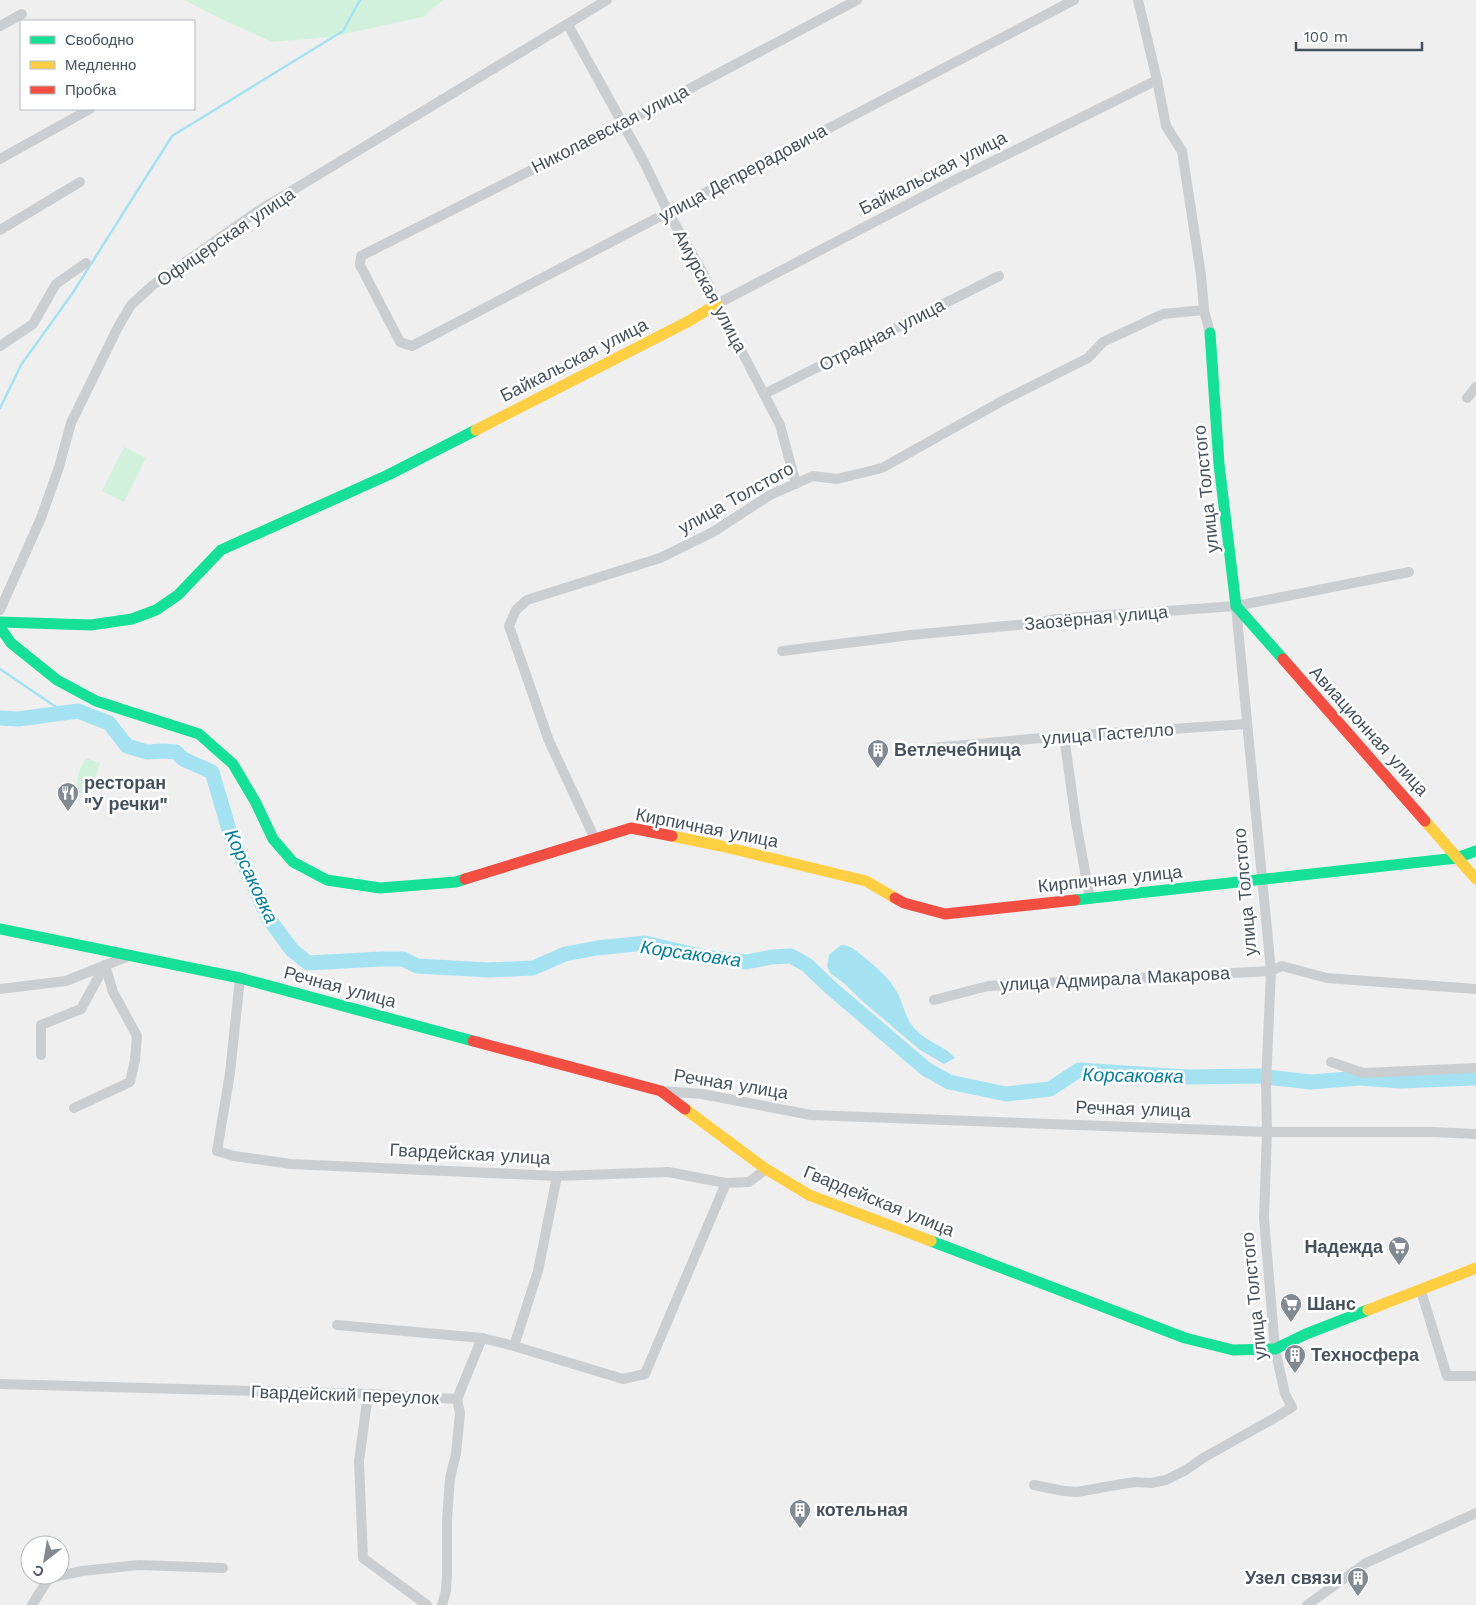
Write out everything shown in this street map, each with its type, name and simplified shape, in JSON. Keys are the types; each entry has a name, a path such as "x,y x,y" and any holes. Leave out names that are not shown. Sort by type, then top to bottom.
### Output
{"street":[{"name":"Офицерская улица","path":"0,610 40,518 59,467 72,423 118,327 131,305 154,286 256,213 608,0"},
{"name":"Николаевская улица","path":"412,346 400,342 360,264 361,256 623,124 857,0"},
{"name":"улица Депрерадовича","path":"412,346 1074,0"},
{"path":"1138,0 1166,126 1182,151 1200,266 1204,310"},
{"path":"0,26 22,14"},
{"name":"Амурская улица","path":"568,25 644,162 668,212 703,273 717,304 780,425 796,484"},
{"name":"Байкальская улица","path":"0,622 91,625 132,619 156,610 178,595 221,550 388,475 689,321 717,304 951,182 1157,80"},
{"path":"0,160 88,110"},
{"path":"0,230 80,182"},
{"path":"0,346 33,324 56,284 86,263"},
{"name":"Отрадная улица","path":"764,394 999,276"},
{"name":"улица Толстого","path":"595,839 549,741 509,626 516,610 527,600 660,558 713,532 770,496 813,476 838,479 882,468 1002,401 1088,358 1103,342 1163,314 1204,310 1210,333 1219,464 1236,606 1271,971 1266,1078 1267,1132 1264,1218 1275,1349 1288,1409 1166,1480 1126,1483 1077,1492 1034,1485"},
{"path":"1467,398 1476,387"},
{"name":"Заозёрная улица","path":"782,651 911,635 1038,624 1056,619 1236,606 1408,572"},
{"name":"Авиационная улица","path":"1236,606 1476,879"},
{"name":"Кирпичная улица","path":"0,627 10,643 64,684 96,701 199,734 233,764 256,803 273,839 293,862 327,880 380,888 456,882 631,828 721,846 866,881 904,903 945,914 1457,858 1476,851"},
{"name":"улица Гастелло","path":"909,750 1064,736 1247,724"},
{"path":"1064,736 1076,822 1090,899"},
{"name":"Речная улица","path":"0,929 240,978 660,1091 702,1094 811,1115 1267,1132 1433,1132 1476,1134"},
{"path":"0,989 66,981 132,955"},
{"path":"42,1055 41,1026 81,1009 105,965"},
{"path":"74,1108 130,1082 135,1060 137,1036 113,992 105,965"},
{"name":"улица Адмирала Макарова","path":"934,1000 988,986 1271,971 1282,966 1327,978 1476,989"},
{"name":"Гвардейская улица","path":"240,978 230,1073 217,1151 234,1156 291,1164 557,1176 668,1172 726,1183 749,1182 766,1169 809,1195 1185,1338 1234,1350 1275,1349 1306,1334 1421,1291 1476,1268"},
{"path":"1330,1062 1363,1073 1476,1068"},
{"path":"660,1091 766,1169"},
{"path":"514,1346 538,1271 557,1176"},
{"path":"337,1325 482,1338 623,1379 645,1374 726,1183"},
{"path":"1421,1291 1448,1376 1476,1376"},
{"name":"Гвардейский переулок","path":"0,1384 368,1394 457,1399 482,1338"},
{"path":"368,1394 359,1462 363,1558 427,1605"},
{"path":"442,1605 448,1574 447,1520 450,1478 456,1454 460,1413 457,1399"},
{"path":"1307,1605 1366,1563 1476,1513"},
{"path":"32,1605 49,1578 82,1571 139,1565 223,1568"}],"green space":[{"path":"184,0 443,0 423,17 330,37 272,42"},
{"path":"124,447 146,458 124,502 102,491"},
{"path":"86,758 100,763 89,796 82,795 77,791 78,774"}],"water":[{"path":"841,945 853,949 883,974 898,994 907,1016 915,1029 955,1058 944,1064 920,1050 830,973 827,966 829,955"}],"waterway":[{"path":"0,408 21,365 72,294 172,136 343,31 360,0"},
{"path":"0,669 56,707 78,711"},
{"name":"Корсаковка","path":"0,718 18,719 78,711 109,723 127,746 147,752 176,752 183,759 212,772 230,833 269,919 292,950 308,963 403,959 417,966 489,970 533,968 565,954 597,948 645,943 704,957 746,962 772,957 791,956 807,965 831,988 926,1069 949,1082 1006,1094 1050,1089 1079,1070 1188,1077 1258,1076 1311,1082 1360,1078 1401,1081 1476,1078"}],"traffic: fast":[{"path":"1210,333 1219,464 1236,606 1283,659"},
{"path":"0,622 91,625 132,619 156,610 178,595 221,550 388,475 476,430"},
{"path":"0,627 11,643 57,680 96,701 199,734 233,764 256,803 273,839 293,862 327,880 380,888 456,882 465,879"},
{"path":"1075,900 1457,858 1476,851"},
{"path":"0,929 240,978 473,1041"},
{"path":"931,1241 1185,1338 1233,1350 1275,1349 1306,1334 1368,1310"}],"traffic: slow":[{"path":"476,430 689,321 717,304"},
{"path":"1425,821 1476,879"},
{"path":"672,836 866,881 895,898"},
{"path":"685,1109 766,1169 809,1195 931,1241"},
{"path":"1368,1310 1476,1268"}],"traffic: jam":[{"path":"1283,659 1425,821"},
{"path":"465,879 631,828 672,836"},
{"path":"895,898 904,903 945,914 1075,900"},
{"path":"473,1041 661,1091 685,1109"}],"place":[{"name":"Ветлечебница","path":"878,769"},
{"name":"ресторан \"У речки\"","path":"68,812"},
{"name":"Надежда","path":"1399,1266"},
{"name":"Шанс","path":"1291,1323"},
{"name":"Техносфера","path":"1295,1374"},
{"name":"котельная","path":"800,1529"},
{"name":"Узел связи","path":"1358,1597"}]}
